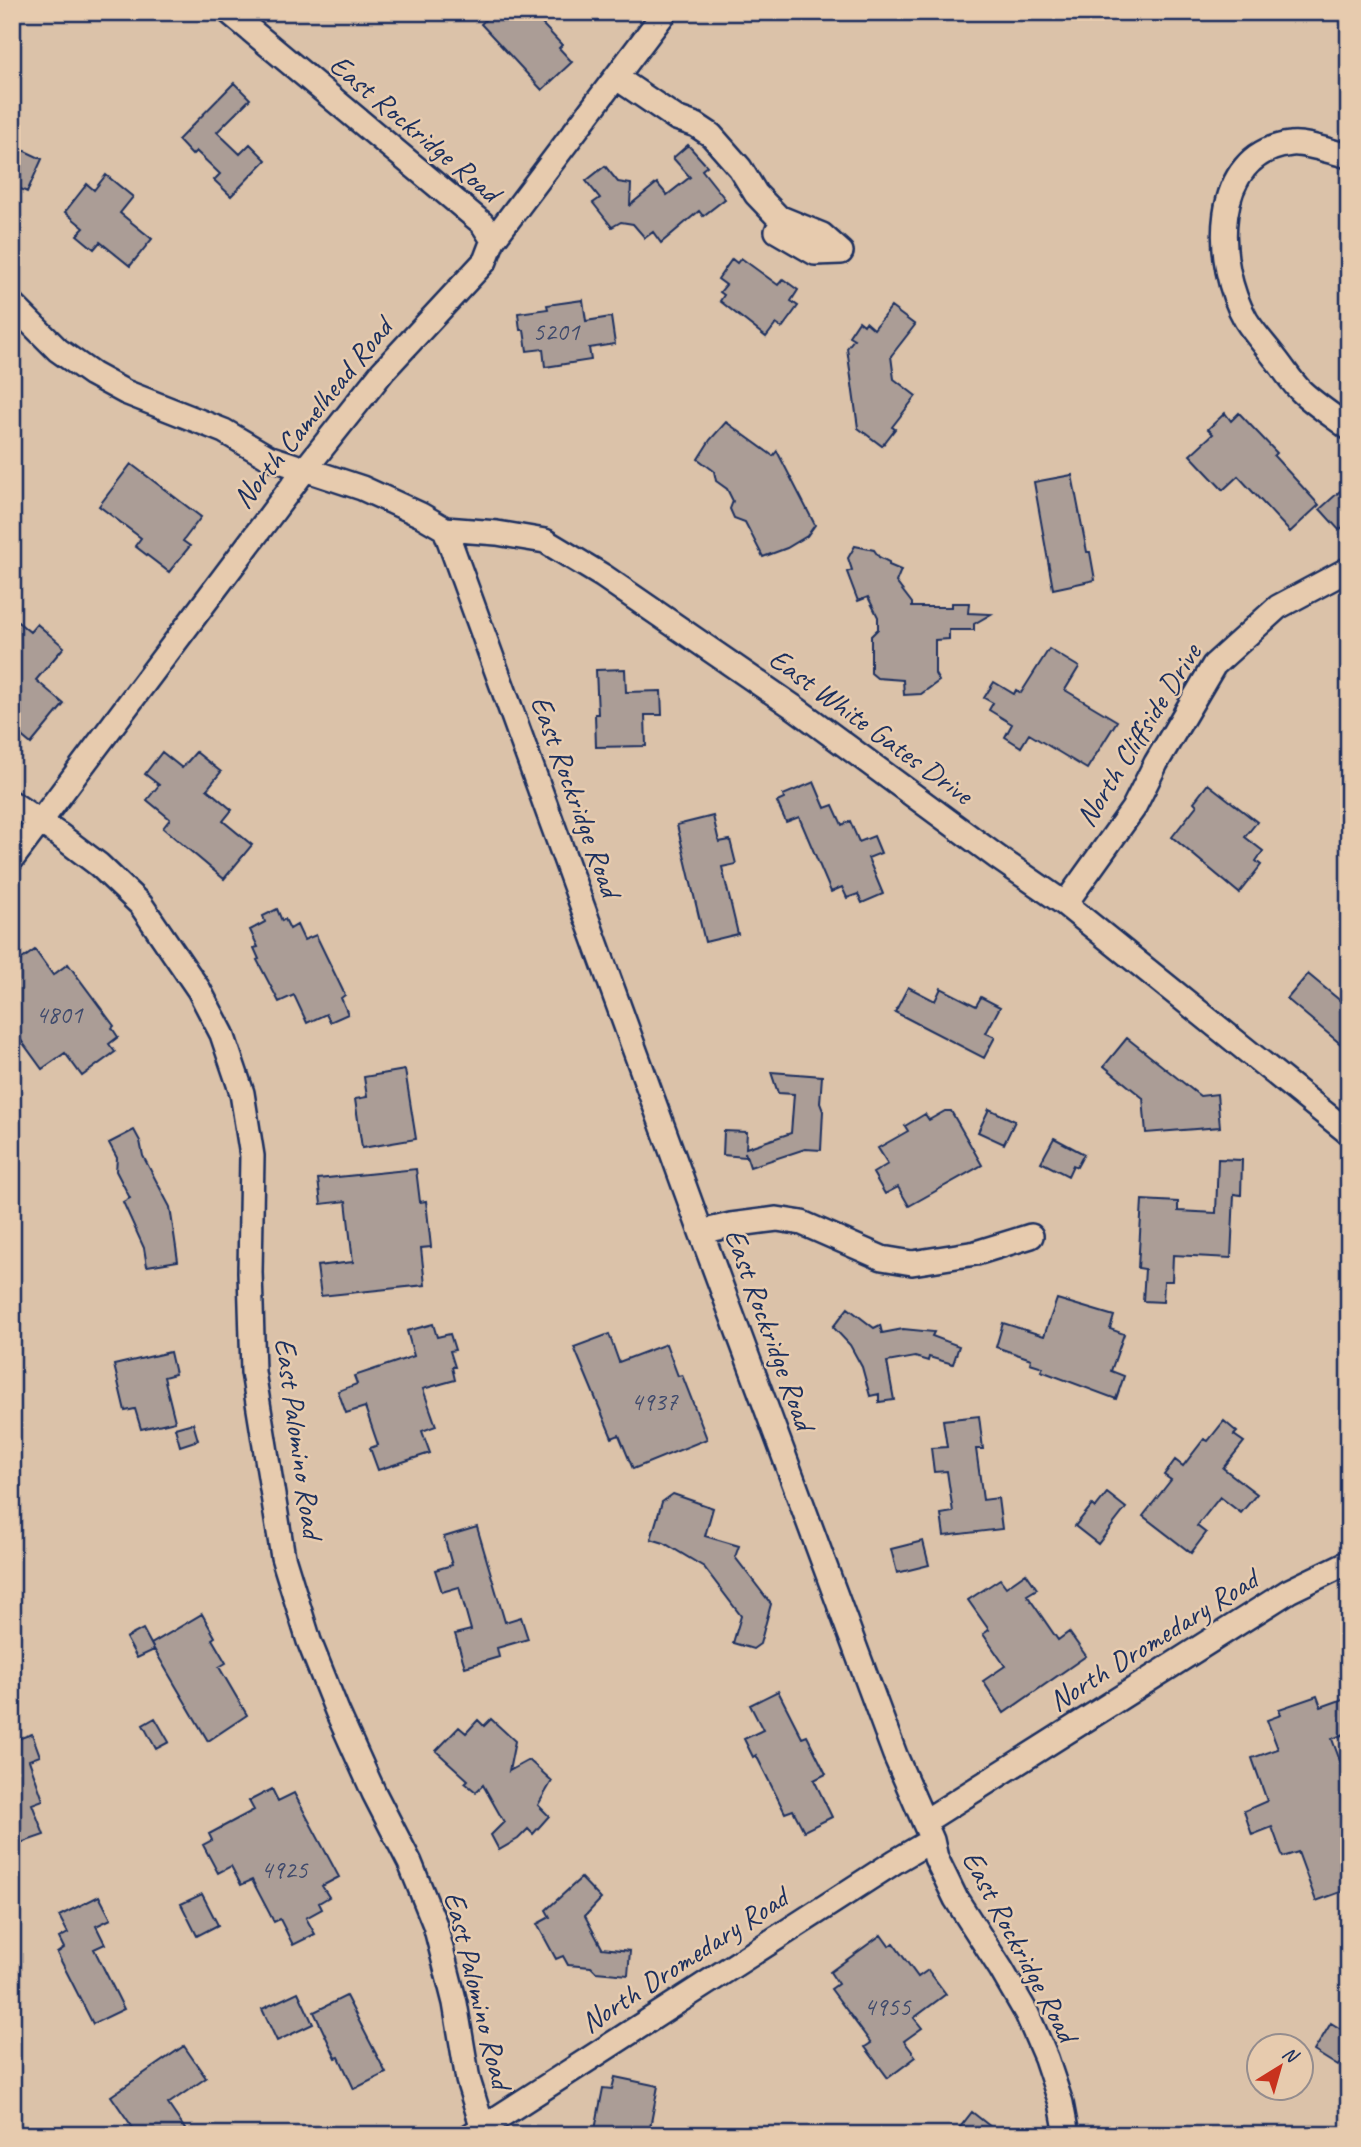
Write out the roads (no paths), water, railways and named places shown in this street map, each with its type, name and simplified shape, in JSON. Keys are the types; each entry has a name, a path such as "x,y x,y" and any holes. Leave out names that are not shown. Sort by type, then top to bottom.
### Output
{"street":[{"name":"East Rockridge Road","path":"229,12 482,223 493,240"},
{"name":"North Camelhead Road","path":"12,859 306,468 383,371 485,261 493,240 665,12"},
{"path":"617,78 676,118 696,124 711,135 740,168 756,194 778,217 822,235 841,252 816,253 770,227 755,214 718,160 688,134 676,118"},
{"path":"1349,156 1293,144 1262,151 1245,165 1232,187 1226,208 1226,256 1235,294 1246,320 1301,391 1349,428"},
{"name":"East White Gates Drive","path":"12,304 58,350 92,374 125,392 223,431 268,457 362,488 445,529 497,533 545,541 603,576 795,708 1065,904 1349,1133"},
{"name":"East Rockridge Road","path":"445,529 895,1755 928,1831 936,1858 956,1899 1027,2014 1061,2103 1067,2135"},
{"name":"North Cliffside Drive","path":"1065,904 1133,809 1156,762 1214,665 1278,607 1349,569"},
{"name":"East Palomino Road","path":"12,803 99,865 141,905 199,990 222,1034 238,1081 253,1156 250,1272 253,1372 283,1557 309,1641 337,1712 410,1863 435,1925 455,2003 467,2080 479,2133"},
{"path":"701,1232 777,1219 802,1223 882,1258 912,1263 976,1253 1031,1236"},
{"name":"North Dromedary Road","path":"479,2133 895,1861 928,1831 1289,1591 1349,1562"}]}
